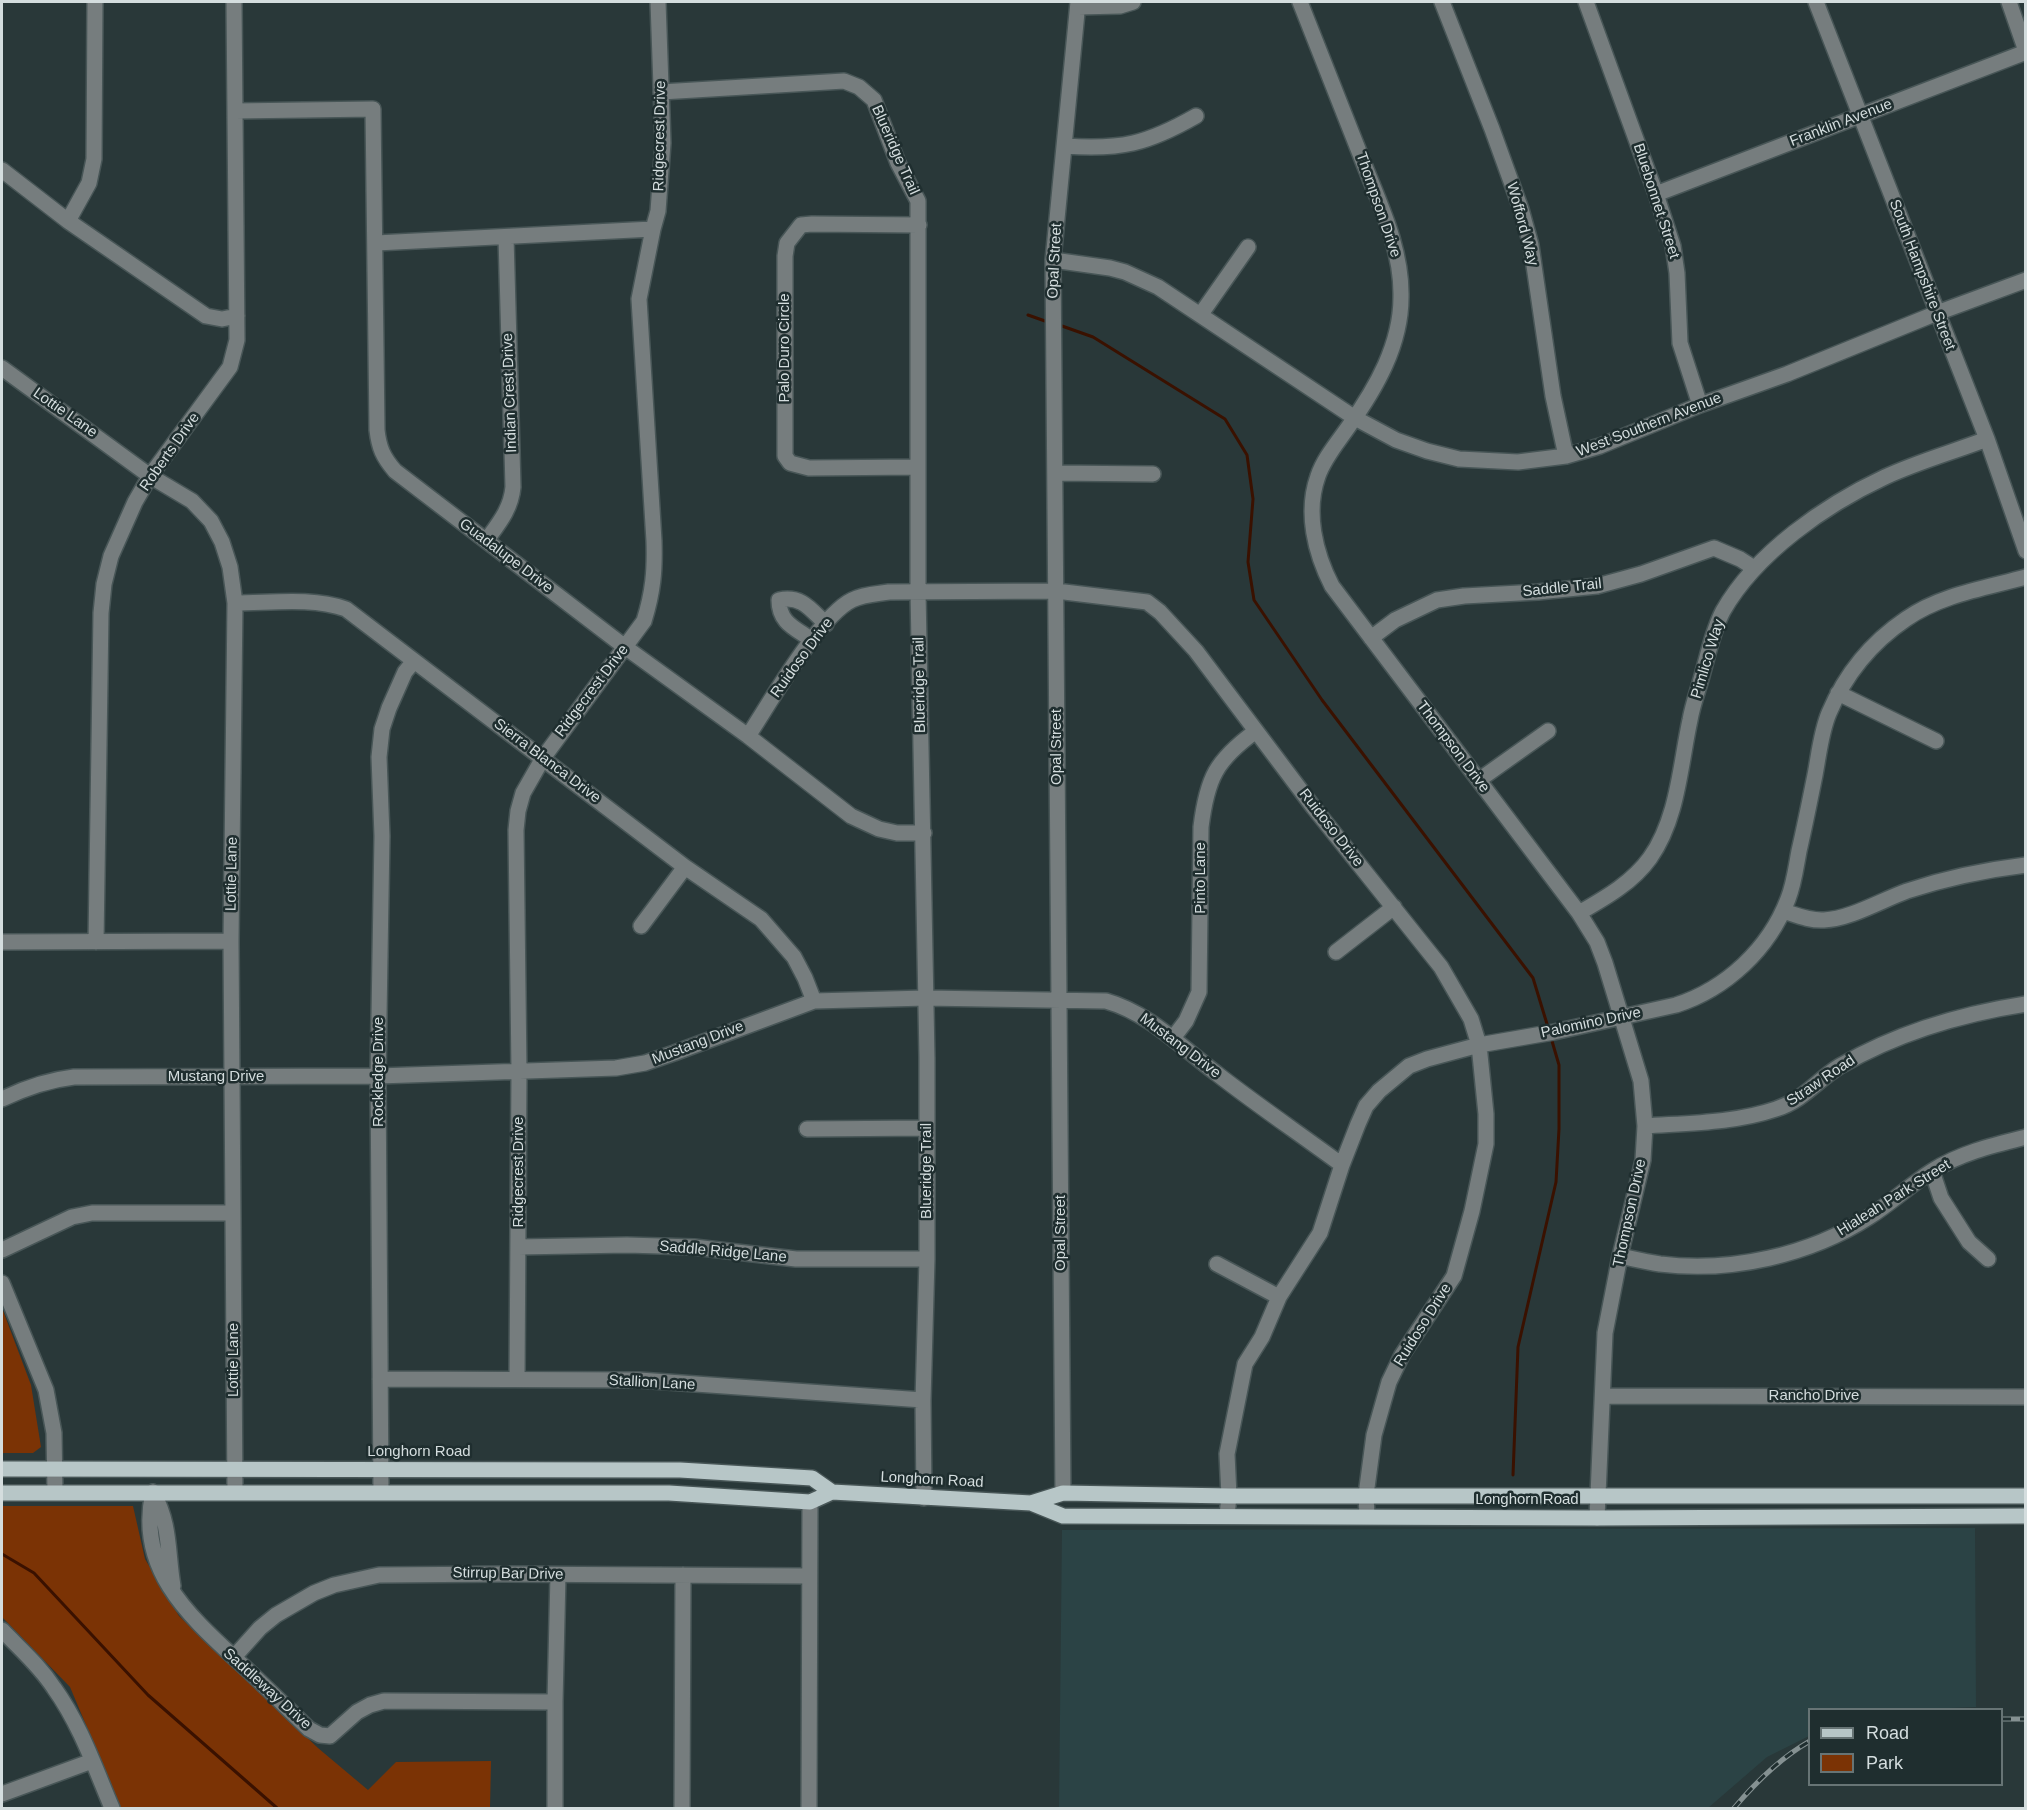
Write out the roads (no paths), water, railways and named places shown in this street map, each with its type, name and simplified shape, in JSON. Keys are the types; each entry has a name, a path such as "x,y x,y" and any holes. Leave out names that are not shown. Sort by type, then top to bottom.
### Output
{"main road":[{"name":"Longhorn Road","path":"2,1468 680,1470 812,1478 832,1492"},
{"name":"Longhorn Road","path":"2,1492 669,1493 810,1502 832,1492 1031,1503 1063,1516 1597,1518 2024,1516"},
{"name":"Longhorn Road","path":"1031,1503 1063,1493 1230,1496 2024,1496"},
{"path":"2024,1496 2024,1516"}],"street":[{"path":"68,221 89,183 94,159 95,2"},
{"name":"Roberts Drive","path":"96,942 101,613 104,584 111,556 135,502 150,476 230,367 237,340 234,2"},
{"name":"Ridgecrest Drive","path":"518,1379 519,1072 516,830 523,793 543,758 644,621 652,596 655,572 639,299 658,212 663,143 658,2"},
{"path":"1078,4 1120,6 1133,2"},
{"name":"Thompson Drive","path":"1300,2 1393,238 1398,260 1401,300 1394,343 1381,375 1355,418 1324,461 1317,477 1312,525 1315,542 1332,586 1579,913 1597,942 1641,1081 1645,1126 1643,1161 1620,1256 1605,1332 1597,1518"},
{"name":"Wofford Way","path":"1442,2 1521,208 1531,245 1553,396 1566,456"},
{"name":"Bluebonnet Street","path":"1586,2 1656,194 1675,255 1680,343 1700,405"},
{"name":"South Hampshire Street","path":"1816,2 1987,439 2025,550"},
{"path":"2008,2 2025,51"},
{"name":"Opal Street","path":"1063,1493 1053,260 1078,4"},
{"name":"Franklin Avenue","path":"1656,194 2025,51"},
{"name":"Blueridge Trail","path":"662,92 844,81 859,87 874,100 898,163 918,201 918,592 924,833 927,1128 924,1498"},
{"name":"Guadalupe Drive","path":"235,111 373,109 379,447 383,458 394,471 851,816 879,829 897,833 924,833"},
{"path":"1065,146 1110,148 1135,144 1172,130 1196,116"},
{"path":"2,170 68,221 206,316 222,319 237,316"},
{"name":"Palo Duro Circle","path":"918,467 809,468 793,465 785,456 785,256 787,243 801,225 919,225"},
{"path":"376,243 653,229"},
{"name":"Indian Crest Drive","path":"486,541 507,513 512,500 513,487 506,237"},
{"path":"1201,314 1248,247"},
{"name":"West Southern Avenue","path":"1053,260 1088,264 1125,272 1158,287 1355,418 1411,446 1459,459 1518,462 1566,456 1600,446 1700,405 1787,374 2025,280"},
{"name":"Lottie Lane","path":"2,368 150,476 192,501 211,521 222,542 230,567 235,603 231,941 235,1492"},
{"name":"Pimlico Way","path":"1579,913 1626,884 1651,857 1662,837 1670,818 1690,718 1713,634 1723,612 1754,568 1810,521 1843,498 1886,477 1987,439"},
{"path":"1055,473 1153,474"},
{"name":"Saddle Trail","path":"1371,639 1395,620 1437,600 1597,586 1641,574 1714,549 1740,559 1754,568"},
{"name":"Palomino Drive","path":"1227,1516 1230,1496 1227,1454 1245,1365 1262,1337 1279,1297 1320,1233 1342,1165 1366,1106 1392,1078 1409,1066 1427,1059 1479,1045 1621,1017 1693,999 1724,982 1752,957 1783,911 1793,886 1824,727 1838,693 1868,650 1907,618 1938,602 2025,577"},
{"name":"Ruidoso Drive","path":"748,736 812,639 839,608 865,595 889,592 1056,591 1147,602 1160,612 1196,651 1314,808 1441,967 1471,1019 1479,1045 1486,1114 1486,1144 1472,1211 1454,1275 1402,1355 1389,1382 1374,1435 1366,1495 1368,1516"},
{"path":"812,639 787,623 779,610 779,600 790,598 800,601 826,624"},
{"name":"Sierra Blanca Drive","path":"235,603 315,602 346,609 685,867 761,919 794,957 814,1000"},
{"name":"Rockledge Drive","path":"381,1492 378,1076 382,836 379,757 382,729 389,708 405,672 414,661"},
{"path":"1838,693 1936,741"},
{"name":"Pinto Lane","path":"1173,1038 1186,1021 1199,992 1201,826 1204,801 1210,780 1220,763 1234,747 1256,730"},
{"path":"1479,780 1548,731"},
{"path":"1783,911 1815,920 1834,919 1909,891 1944,881 2025,865"},
{"path":"641,926 685,867"},
{"path":"1336,952 1394,907"},
{"path":"2,942 231,941"},
{"name":"Mustang Drive","path":"2,1099 54,1079 74,1077 378,1076 616,1068 645,1063 814,1000 926,998 1106,1001 1125,1006 1173,1038 1214,1072 1342,1165"},
{"name":"Straw Road","path":"1645,1126 1746,1118 1779,1109 1807,1094 1837,1068 1870,1049 1914,1031 2025,1004"},
{"path":"807,1129 927,1128"},
{"name":"Hialeah Park Street","path":"1620,1256 1660,1264 1693,1266 1758,1260 1789,1253 1822,1242 1853,1226 1932,1171 1979,1150 2025,1137"},
{"path":"1932,1171 1941,1198 1968,1242 1988,1259"},
{"path":"2,1250 72,1217 92,1213 233,1213"},
{"name":"Saddle Ridge Lane","path":"518,1247 627,1245 694,1247 796,1259 927,1259"},
{"path":"1217,1264 1279,1297"},
{"path":"2,1283 46,1390 54,1433 55,1492"},
{"name":"Stallion Lane","path":"380,1379 639,1380 923,1400"},
{"name":"Rancho Drive","path":"1603,1396 2025,1397"},
{"name":"Saddleway Drive","path":"153,1492 148,1524 151,1542 156,1561 174,1592 202,1628 309,1729 320,1735 330,1736 357,1712 384,1701 555,1702"},
{"path":"809,1809 810,1502"},
{"name":"Stirrup Bar Drive","path":"234,1658 245,1643 276,1615 314,1593 334,1585 379,1575 809,1576"},
{"path":"555,1809 558,1575"},
{"path":"682,1809 683,1575"},
{"path":"4,1638 29,1655 54,1687 78,1730 112,1809"},
{"path":"2,1794 92,1761"}],"waterway":[{"path":"1028,315 1045,321"},
{"path":"1062,326 1093,337 1225,419 1247,455 1253,499 1248,562 1254,600 1322,700 1533,978 1547,1024"},
{"path":"1513,1475 1518,1347 1556,1182 1559,1065 1552,1041"},
{"path":"2,1554 34,1573 148,1695 277,1808"}],"railway":[{"path":"2003,1719 2026,1719"},
{"path":"1734,1808 1769,1771 1808,1742"}]}
